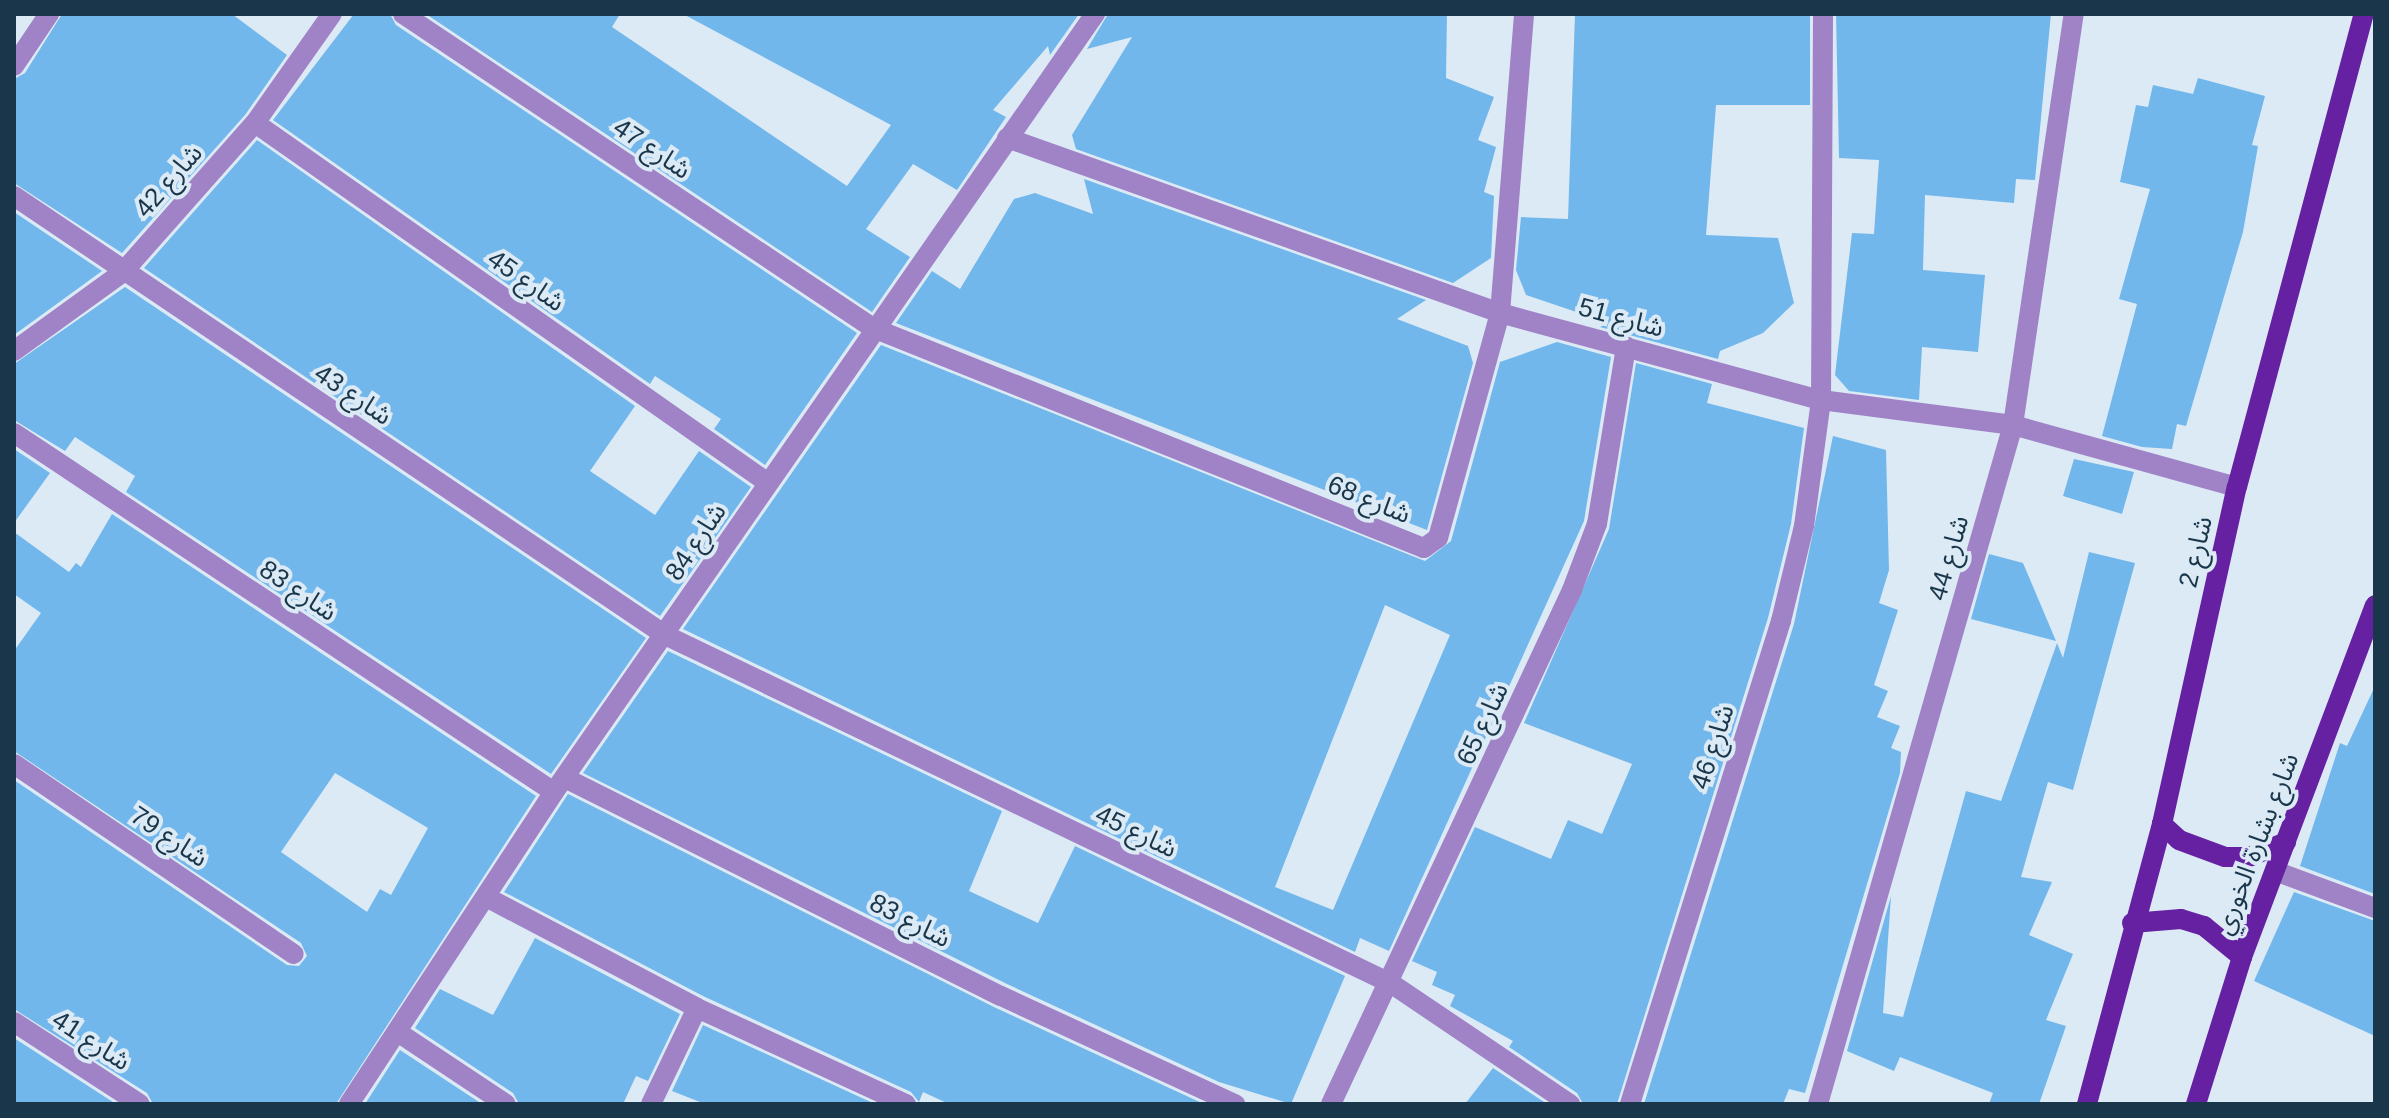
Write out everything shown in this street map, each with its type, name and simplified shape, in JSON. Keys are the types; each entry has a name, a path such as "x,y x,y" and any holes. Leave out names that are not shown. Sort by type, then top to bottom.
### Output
{"main road":[{"name":"شارع 2","path":"2087,1104 2132,923 2162,824 2237,487 2364,14"},
{"name":"شارع بشارة الخوري","path":"2196,1104 2242,957 2375,605"},
{"path":"2162,824 2179,840 2225,857 2249,857 2286,842"},
{"path":"2132,923 2181,919 2204,926 2242,957"}],"street":[{"path":"14,66 49,14"},
{"name":"شارع 42","path":"14,351 123,272 255,123 332,14"},
{"name":"شارع 47","path":"403,14 873,328"},
{"name":"شارع 84","path":"349,1104 399,1033 559,785 665,635 873,328 1095,14"},
{"name":"شارع 68","path":"873,328 1424,548 1438,538 1500,313 1524,14"},
{"name":"شارع 46","path":"1630,1104 1781,621 1804,526 1821,400 1823,14"},
{"name":"شارع 44","path":"1818,1104 2013,425 2074,14"},
{"name":"شارع 45","path":"255,123 768,483"},
{"name":"شارع 51","path":"1007,138 1500,313 1821,400 2013,425 2237,487"},
{"name":"شارع 43","path":"14,196 665,635"},
{"name":"شارع 65","path":"1331,1104 1392,984 1597,524 1626,346"},
{"name":"شارع 83","path":"14,433 559,785 1235,1104"},
{"name":"شارع 45","path":"665,635 1392,984 1570,1104"},
{"name":"شارع 79","path":"14,764 294,954"},
{"path":"2275,871 2375,908"},
{"path":"486,897 697,1008 906,1104"},
{"path":"651,1104 697,1008"},
{"name":"شارع 41","path":"14,1022 140,1104"},
{"path":"399,1033 506,1104"}],"building":[{"path":"62,14 232,14 287,55 245,115 122,253 14,183 14,79 25,73"},
{"path":"354,14 390,14 396,25 857,333 765,465 714,429 721,419 655,376 650,384 273,120"},
{"path":"426,14 620,14 612,27 847,186 891,125 683,14 1079,14 1050,55 1048,46 993,110 1006,117 957,190 913,164 866,229 910,257 872,312"},
{"path":"1108,14 1447,14 1446,78 1494,97 1478,140 1496,147 1484,192 1494,196 1491,258 1453,283 1076,149 1072,135 1132,37 1087,49"},
{"path":"1575,14 1810,14 1810,105 1716,105 1706,235 1778,238 1794,303 1763,333 1720,351 1718,359 1600,327 1609,323 1526,295 1516,270 1521,217 1568,219"},
{"path":"1836,14 2051,14 2035,180 2016,179 2014,203 1925,195 1923,270 1985,275 1978,352 1922,347 1919,400 1849,391 1835,375 1852,233 1874,234 1879,160 1839,158"},
{"path":"2198,78 2265,96 2252,145 2258,146 2243,232 2186,426 2177,424 2172,449 2142,447 2102,436 2137,304 2119,299 2150,189 2120,182 2136,105 2148,107 2153,85 2193,94"},
{"path":"257,140 635,406 590,471 655,515 699,451 751,487 660,616 144,268"},
{"path":"1084,179 1426,300 1397,319 1468,346 1473,363 1427,530 896,323 932,271 960,289 1014,199 1035,193 1093,214"},
{"path":"14,212 102,271 14,335"},
{"path":"125,287 646,638 551,774 126,492 135,476 75,437 65,451 14,420 14,364"},
{"path":"1557,342 1611,357 1584,521 1389,951 1360,938 1355,952 683,629 881,345 1425,561 1451,541 1500,362","holes":["1385,605 1450,635 1333,910 1275,887"]},
{"path":"1636,363 1712,384 1707,403 1804,428 1791,524 1768,618 1617,1104 1583,1104 1577,1093 1509,1047 1513,1041 1450,1006 1455,995 1432,985 1437,972 1412,961 1475,827 1551,859 1568,820 1602,834 1632,764 1524,723 1609,529"},
{"path":"1833,436 1886,450 1889,570 1879,603 1898,610 1874,685 1888,691 1877,717 1900,726 1891,748 1901,752 1900,773 1805,1093 1789,1089 1783,1104 1644,1104 1794,624"},
{"path":"14,449 50,473 14,523"},
{"path":"2074,459 2134,472 2122,514 2063,496"},
{"path":"112,514 536,796 336,1104 153,1104 147,1093 14,1009 14,780 287,965 299,966 307,956 301,943 14,751 14,651 41,613 14,594 14,532 69,572 76,563 81,567","holes":["335,773 428,828 391,895 380,889 367,912 281,852"]},
{"path":"2089,552 2135,563 2073,790 2048,782 2021,877 2052,882 2029,935 2073,954 2046,1020 2066,1026 2039,1104 1989,1104 1993,1093 1900,1057 1894,1071 1847,1051 1891,896 1883,1013 1903,1017 1966,791 2001,801 2057,643 2063,658"},
{"path":"1989,554 2023,563 2056,641 1971,619"},
{"path":"668,651 1002,811 969,891 1038,923 1075,846 1345,976 1291,1104 1219,1082 1007,984 583,773"},
{"path":"2375,686 2375,894 2300,866 2340,743 2347,746"},
{"path":"568,794 996,1008 1204,1104 949,1104 923,1092 919,1102 911,1092 703,996 504,892"},
{"path":"2294,892 2375,921 2375,1036 2254,981"},
{"path":"535,938 680,1014 648,1081 636,1076 623,1104 519,1104 513,1093 415,1028 440,989 493,1015"},
{"path":"703,1025 875,1104 705,1104 672,1091"},
{"path":"14,1038 116,1104 14,1104"},
{"path":"400,1050 482,1104 365,1104"},
{"path":"1493,1068 1547,1104 1465,1104"}]}
